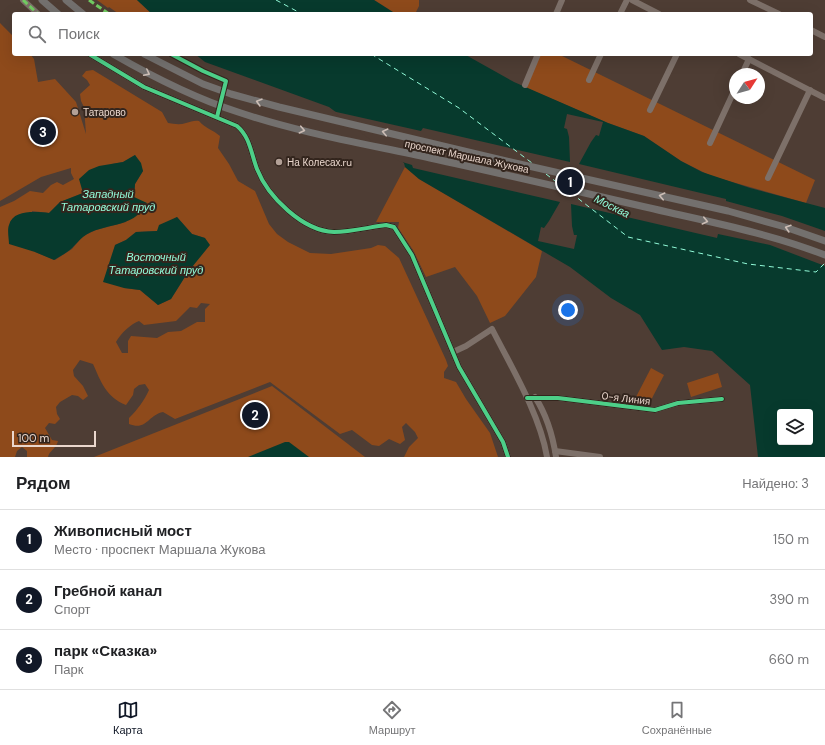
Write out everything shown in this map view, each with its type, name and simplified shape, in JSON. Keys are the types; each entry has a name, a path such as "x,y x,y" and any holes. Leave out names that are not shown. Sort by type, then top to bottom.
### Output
{"main road":[{"path":"42,0 56,12"},
{"path":"66,0 81,12"},
{"name":"проспект Маршала Жукова","path":"117,56 145,72 191,94 239,113 295,129 525,179 730,226 777,238 825,255"},
{"name":"проспект Маршала Жукова","path":"148,56 203,84 231,94 279,107 728,211 785,227 825,241"}],"street":[{"path":"23,0 36,12"},
{"path":"557,12 562,0"},
{"path":"621,12 627,0"},
{"path":"632,0 655,12"},
{"path":"750,0 775,12"},
{"path":"813,31 825,37"},
{"path":"92,56 144,86 237,126 245,133 258,170 272,194 283,206 313,227 328,232 386,225 394,227 412,254 459,367 503,442 508,457"},
{"path":"525,85 537,56"},
{"path":"589,80 600,56"},
{"path":"650,110 676,56"},
{"path":"743,56 825,98"},
{"path":"745,68 749,59"},
{"path":"768,178 810,90"},
{"path":"710,143 729,102"},
{"path":"453,352 492,330 527,398 547,457"},
{"path":"535,397 541,406 556,454 600,457"},
{"name":"0-я Линия","path":"527,398 558,398 655,410 678,403 722,399"}],"shaded area":[{"path":"97,0 137,0 150,12 116,12 109,7 108,8"},
{"path":"374,0 419,0 419,6 416,12 393,12"},
{"path":"0,23 12,35 12,56 32,56 34,59 38,82 55,79 76,102 86,134 84,107 80,94 90,85 82,76 86,71 93,70 162,112 168,123 184,124 199,121 220,136 218,148 238,181 255,191 269,224 277,234 288,242 310,253 331,254 371,248 378,245 385,246 399,258 446,360 448,366 444,372 444,378 456,382 490,433 498,457 404,457 409,447 418,438 415,432 406,423 402,427 405,440 400,444 389,439 379,446 372,445 352,430 340,434 270,382 175,419 163,412 154,416 140,426 135,426 129,424 129,418 145,398 149,390 145,384 139,385 134,389 133,395 126,405 119,402 109,393 102,383 93,364 80,360 73,370 74,376 83,386 88,396 83,400 78,396 72,395 60,402 56,407 57,414 60,419 55,424 49,423 45,428 52,440 58,441 48,457 27,457 27,451 22,447 17,451 15,457 0,457 0,207 14,201 30,191 43,193 51,185 57,182 63,185 74,179 71,173 71,168 41,177 0,201","holes":["135,155 143,171 135,184 134,198 126,222 96,230 83,236 72,249 55,260 35,252 32,211 49,213 60,202 83,193 112,164 123,162","177,217 192,234 205,238 188,272 171,299 158,305 140,290 124,288 115,245 126,240 136,232 157,231","201,303 210,304 205,309 205,322 197,322 181,331 168,332 157,338 131,336 128,341 128,353 122,353 116,342 123,332 136,322 139,321 144,325 176,321 190,307 197,308"]},
{"path":"537,56 562,56 815,180 806,203 711,176 681,161 644,136 608,123 524,87"},
{"path":"405,167 419,179 542,251 536,277 505,316 490,323 477,296 455,267 426,277 413,250 398,228 399,222 376,222"},
{"path":"651,368 664,375 649,404 636,397"},
{"path":"718,373 722,387 691,397 687,383"},
{"path":"272,386 365,457 94,457"}],"water":[{"path":"137,0 374,0 393,12 150,12"},
{"name":"Москва","path":"198,56 468,56 514,82 608,123 644,136 681,161 702,172 750,188 825,208 825,457 758,457 750,385 712,351 684,347 662,350 640,315 611,298 570,267 419,179 405,167 404,163 329,107 205,62"},
{"name":"Западный Татаровский пруд","path":"135,155 141,163 143,171 135,184 134,197 147,203 141,212 134,218 126,222 91,232 82,238 72,248 54,260 9,244 8,227 11,220 15,216 26,213 49,213 60,202 83,193 79,179 89,170 99,166 123,162"},
{"name":"Восточный Татаровский пруд","path":"177,217 192,234 205,238 210,245 188,272 171,299 158,305 140,290 124,288 103,282 115,245 126,240 136,232 157,231 159,225"},
{"path":"285,442 289,442 309,457 248,457"}],"pier":[{"path":"332,111 421,131 423,128 570,162 569,137 567,129 564,128 567,114 603,122 599,136 596,135 591,142 579,164 726,199 726,201 782,216 825,231 825,266 770,245 718,234 717,238 571,204 572,226 574,235 577,235 574,249 538,241 541,227 544,228 560,202 413,168 412,165 399,161"}],"ferry route":[{"path":"276,0 298,12"},
{"path":"374,56 459,108 532,163"},
{"path":"546,174 559,184"},
{"path":"571,193 628,237 748,264 816,272 825,263"}],"marked path":[{"path":"23,0 36,12"},
{"path":"89,0 106,12"}],"cycle path":[{"path":"92,56 144,87 237,126 245,135 257,169 269,191 288,211 310,226 334,232 386,225 394,227 412,255 459,367 503,442 508,457"},
{"path":"175,56 226,81 217,117"},
{"path":"527,398 558,398 655,410 678,403 722,399"}],"place":[{"name":"Татарово","path":"75,112"},
{"name":"парк «Сказка»","path":"43,132"},
{"name":"На Колесах.ru","path":"279,162"},
{"name":"Живописный мост","path":"570,182"},
{"name":"Гребной канал","path":"255,415"}]}
